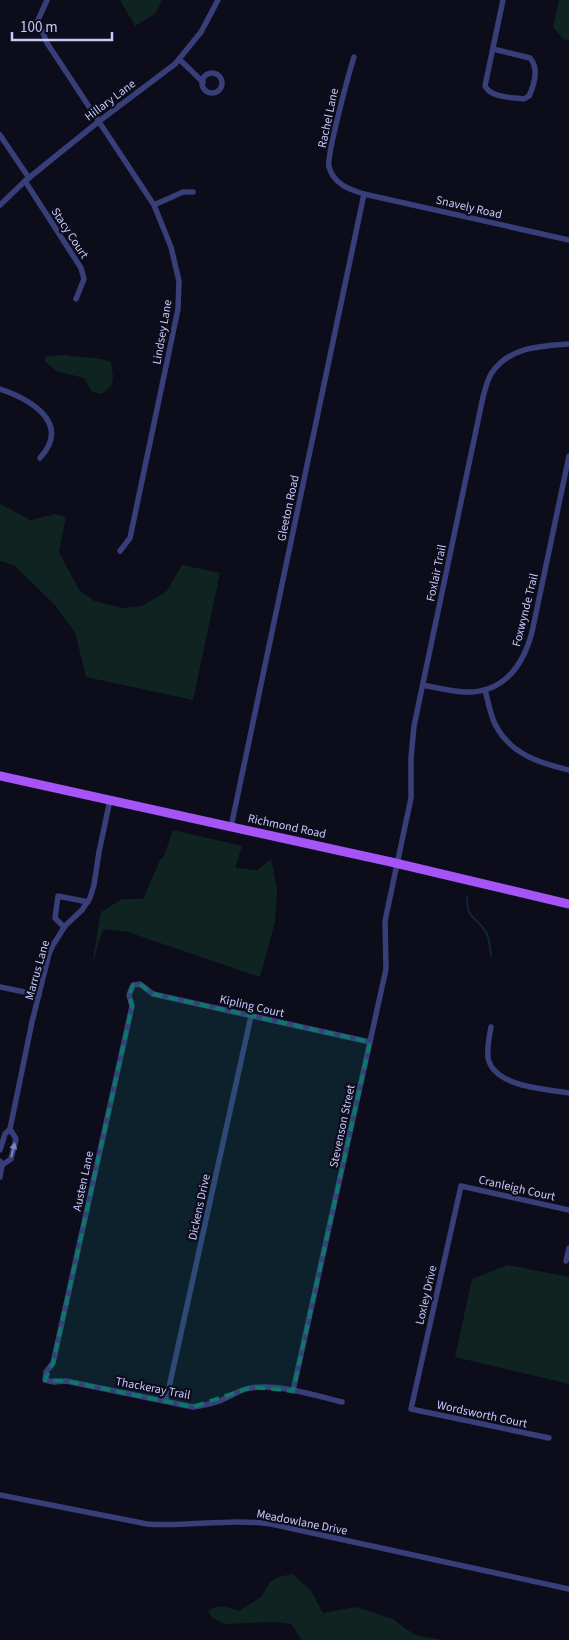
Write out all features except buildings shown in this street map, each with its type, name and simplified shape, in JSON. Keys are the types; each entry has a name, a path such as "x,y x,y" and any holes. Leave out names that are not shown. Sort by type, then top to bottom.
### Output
{"main road":[{"name":"Richmond Road","path":"0,776 398,863 569,904"}],"street":[{"name":"Lindsey Lane","path":"47,0 38,20 47,43 154,205 171,247 179,281 178,308 130,538 120,551"},
{"name":"Hillary Lane","path":"0,205 27,179 175,64 201,32 218,0"},
{"path":"493,49 530,58 534,62 536,69 529,96 524,100 495,95 488,91 485,86 503,0"},
{"name":"Rachel Lane","path":"354,57 328,165 335,180 346,189 364,194"},
{"path":"179,59 203,82"},
{"name":"Stacy Court","path":"0,135 81,268 84,279 76,299"},
{"path":"154,205 183,192 193,192"},
{"name":"Snavely Road","path":"364,194 569,240"},
{"name":"Gleeton Road","path":"231,827 364,194"},
{"name":"Foxlair Trail","path":"398,863 411,798 411,758 414,726 483,397 490,376 500,362 530,347 569,344"},
{"path":"0,388 40,409 48,419 50,438 40,458"},
{"name":"Foxwynde Trail","path":"423,684 460,692 484,690 498,685 521,662 532,632 569,456"},
{"path":"484,690 495,724 514,748 537,762 569,770"},
{"name":"Marrus Lane","path":"0,1150 5,1134 10,1129 49,954 52,945 64,927 88,902 94,885 110,800"},
{"name":"Stevenson Street","path":"293,1391 386,968 385,921 398,863"},
{"path":"64,927 55,918 58,896 88,902"},
{"name":"Kipling Court","path":"133,986 140,984 153,994 370,1042"},
{"name":"Austen Lane","path":"45,1380 46,1372 53,1363 132,1006 129,995 133,986"},
{"path":"0,987 39,995"},
{"name":"Dickens Drive","path":"166,1401 251,1016"},
{"path":"491,1027 488,1058 496,1074 512,1082 569,1094"},
{"name":"Marrus Lane","path":"1,1163 11,1160 16,1139 10,1129"},
{"path":"0,1177 1,1163"},
{"name":"Cranleigh Court","path":"461,1186 569,1210"},
{"name":"Loxley Drive","path":"411,1409 461,1186"},
{"path":"566,1261 569,1248"},
{"name":"Thackeray Trail","path":"45,1380 54,1382 66,1381 193,1406 216,1402 238,1391 252,1387 293,1391 342,1402"},
{"name":"Wordsworth Court","path":"411,1409 549,1438"},
{"name":"Meadowlane Drive","path":"0,1495 147,1524 166,1525 229,1521 270,1524 569,1589"}],"highlighted area":[{"path":"140,984 153,994 370,1042 293,1391 252,1387 193,1407 66,1381 45,1380 53,1363 132,1006 129,995 133,985"}],"green space":[{"path":"120,0 162,0 155,14 135,26"},
{"path":"559,0 569,0 569,40 563,39 553,27"},
{"path":"65,355 111,362 113,372 112,384 101,394 92,392 84,378 56,371 45,361 47,356"},
{"path":"0,504 31,520 55,514 66,517 59,552 79,590 94,601 122,608 142,606 167,591 182,565 220,573 193,700 86,677 75,632 55,605 14,565 0,561"},
{"path":"173,830 242,846 235,868 257,870 271,859 277,889 275,922 260,977 128,932 103,929 92,965 101,912 122,899 143,899 160,860 164,856"},
{"path":"508,1265 569,1277 569,1384 455,1357 472,1279"},
{"path":"293,1574 311,1591 323,1613 356,1607 393,1619 418,1636 444,1640 302,1640 291,1624 275,1622 225,1624 212,1618 208,1611 220,1606 239,1611 261,1597 270,1582 278,1577"}],"waterway":[{"path":"467,897 470,914 486,932 491,956"}]}
